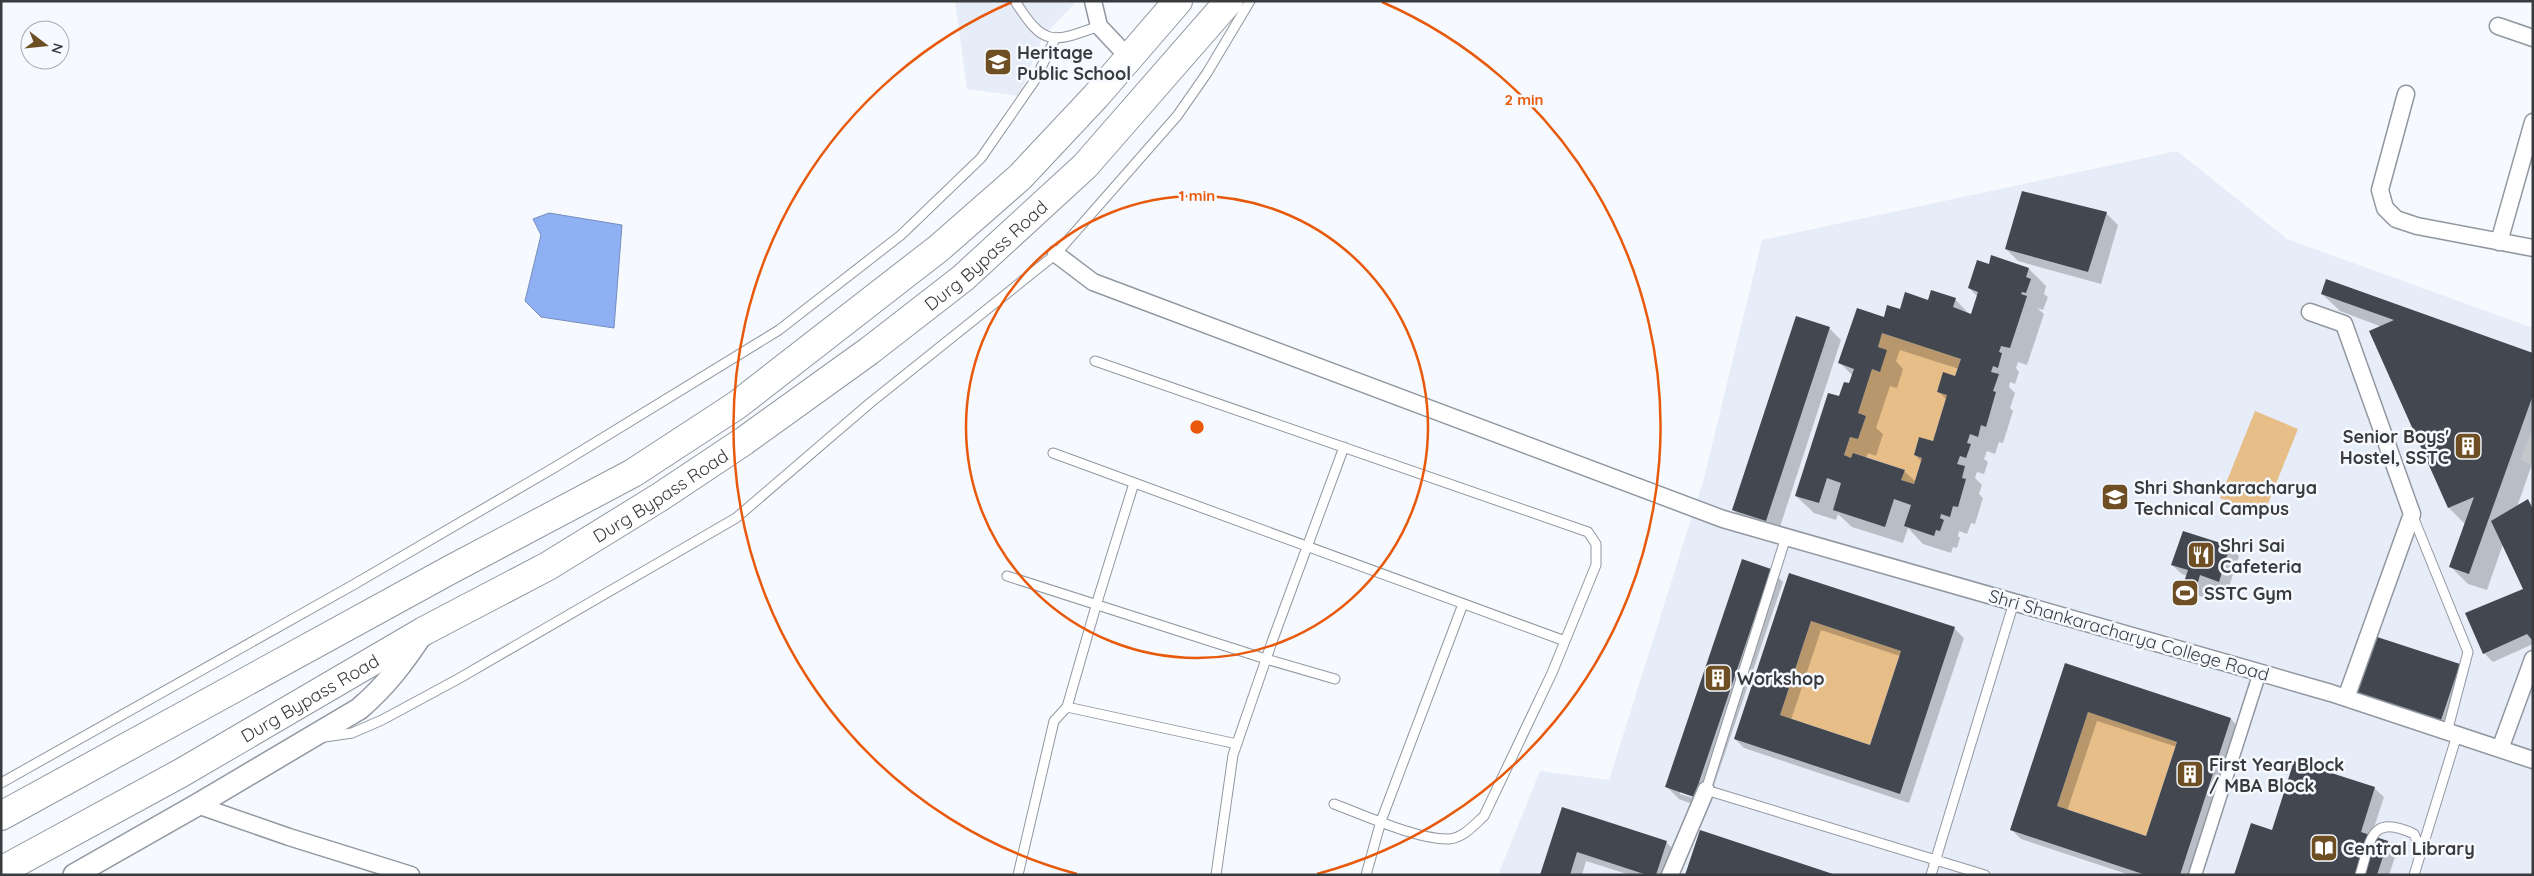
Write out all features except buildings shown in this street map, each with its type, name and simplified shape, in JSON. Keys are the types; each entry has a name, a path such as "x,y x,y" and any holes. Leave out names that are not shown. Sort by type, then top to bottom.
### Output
{"highway":[{"name":"Durg Bypass Road","path":"1,816 440,576 633,473 737,405 939,248 1020,177 1129,58 1178,1"},
{"name":"Durg Bypass Road","path":"1,871 180,773 424,631 548,566 660,497 744,441 822,385 947,290 1085,166 1229,1"}],"street":[{"path":"1093,1 1099,26 1129,58"},
{"path":"2498,26 2533,38"},
{"path":"2406,94 2380,190 2384,208 2396,219 2417,226 2533,248"},
{"path":"2499,242 2533,122"},
{"name":"Shri Shankaracharya College Road","path":"1056,254 1093,282 1723,519 2260,672 2346,698 2533,760"},
{"path":"2310,312 2344,324 2412,514 2346,698"},
{"path":"74,875 359,709 381,690 403,664 424,631"},
{"path":"2500,749 2533,659"},
{"path":"2195,875 2260,672"},
{"path":"1670,875 1706,790"},
{"path":"197,805 289,838 411,875"}],"lane":[{"path":"1015,1 1032,27 1043,36 1055,39 1064,38 1099,26"},
{"path":"308,739 352,733 382,720 458,679 736,518 870,403 1056,254 1177,116 1207,73 1250,1"},
{"path":"1,783 227,657 532,481 778,330 901,235 981,158 1035,80 1055,39"},
{"path":"1095,361 1588,532 1596,544 1596,565 1552,673 1484,816 1469,831 1450,839 1423,835 1334,804"},
{"path":"1216,875 1233,755 1266,659 1344,447"},
{"path":"1052,453 1308,545 1565,641"},
{"path":"1018,875 1054,721 1067,707 1134,483"},
{"path":"2412,514 2468,652 2452,733 2414,875"},
{"path":"1786,537 1706,790 1985,875"},
{"path":"1007,576 1334,679"},
{"path":"1931,875 2014,602"},
{"path":"1366,875 1381,821 1464,604"},
{"path":"1067,707 1237,744"},
{"path":"2360,875 2373,833 2384,826 2397,826 2414,834 2421,851"}],"shaded area":[{"name":"Heritage Public School","path":"955,1 1077,1 1043,36 1019,96 967,89"},
{"name":"Shri Shankaracharya Technical Campus","path":"2177,151 2287,239 2533,328 2533,428 2520,460 2533,466 2533,875 1498,875 1540,771 1609,780 1704,478 1762,240"},
{"path":"1882,333 1961,359 1955,376 1943,373 1937,392 1947,395 1933,441 1919,437 1914,455 1922,458 1914,484 1901,480 1905,470 1854,453 1851,458 1844,455 1850,437 1858,439 1866,416 1858,413 1872,369 1879,372 1886,350 1878,347"},
{"path":"2255,411 2298,429 2263,516 2220,498"},
{"path":"1811,621 1901,651 1870,745 1780,715"},
{"path":"2088,712 2177,742 2146,836 2057,806"}],"water":[{"path":"549,213 622,225 614,328 541,317 525,301 541,235 533,219"}],"place":[{"name":"Heritage Public School","path":"998,62"},
{"name":"Senior Boys' Hostel, SSTC","path":"2468,446"},
{"name":"Shri Shankaracharya Technical Campus","path":"2115,497"},
{"name":"Shri Sai Cafeteria","path":"2201,555"},
{"name":"SSTC Gym","path":"2185,593"},
{"name":"Workshop","path":"1718,678"},
{"name":"First Year Block / MBA Block","path":"2190,774"},
{"name":"Central Library","path":"2324,848"}]}
